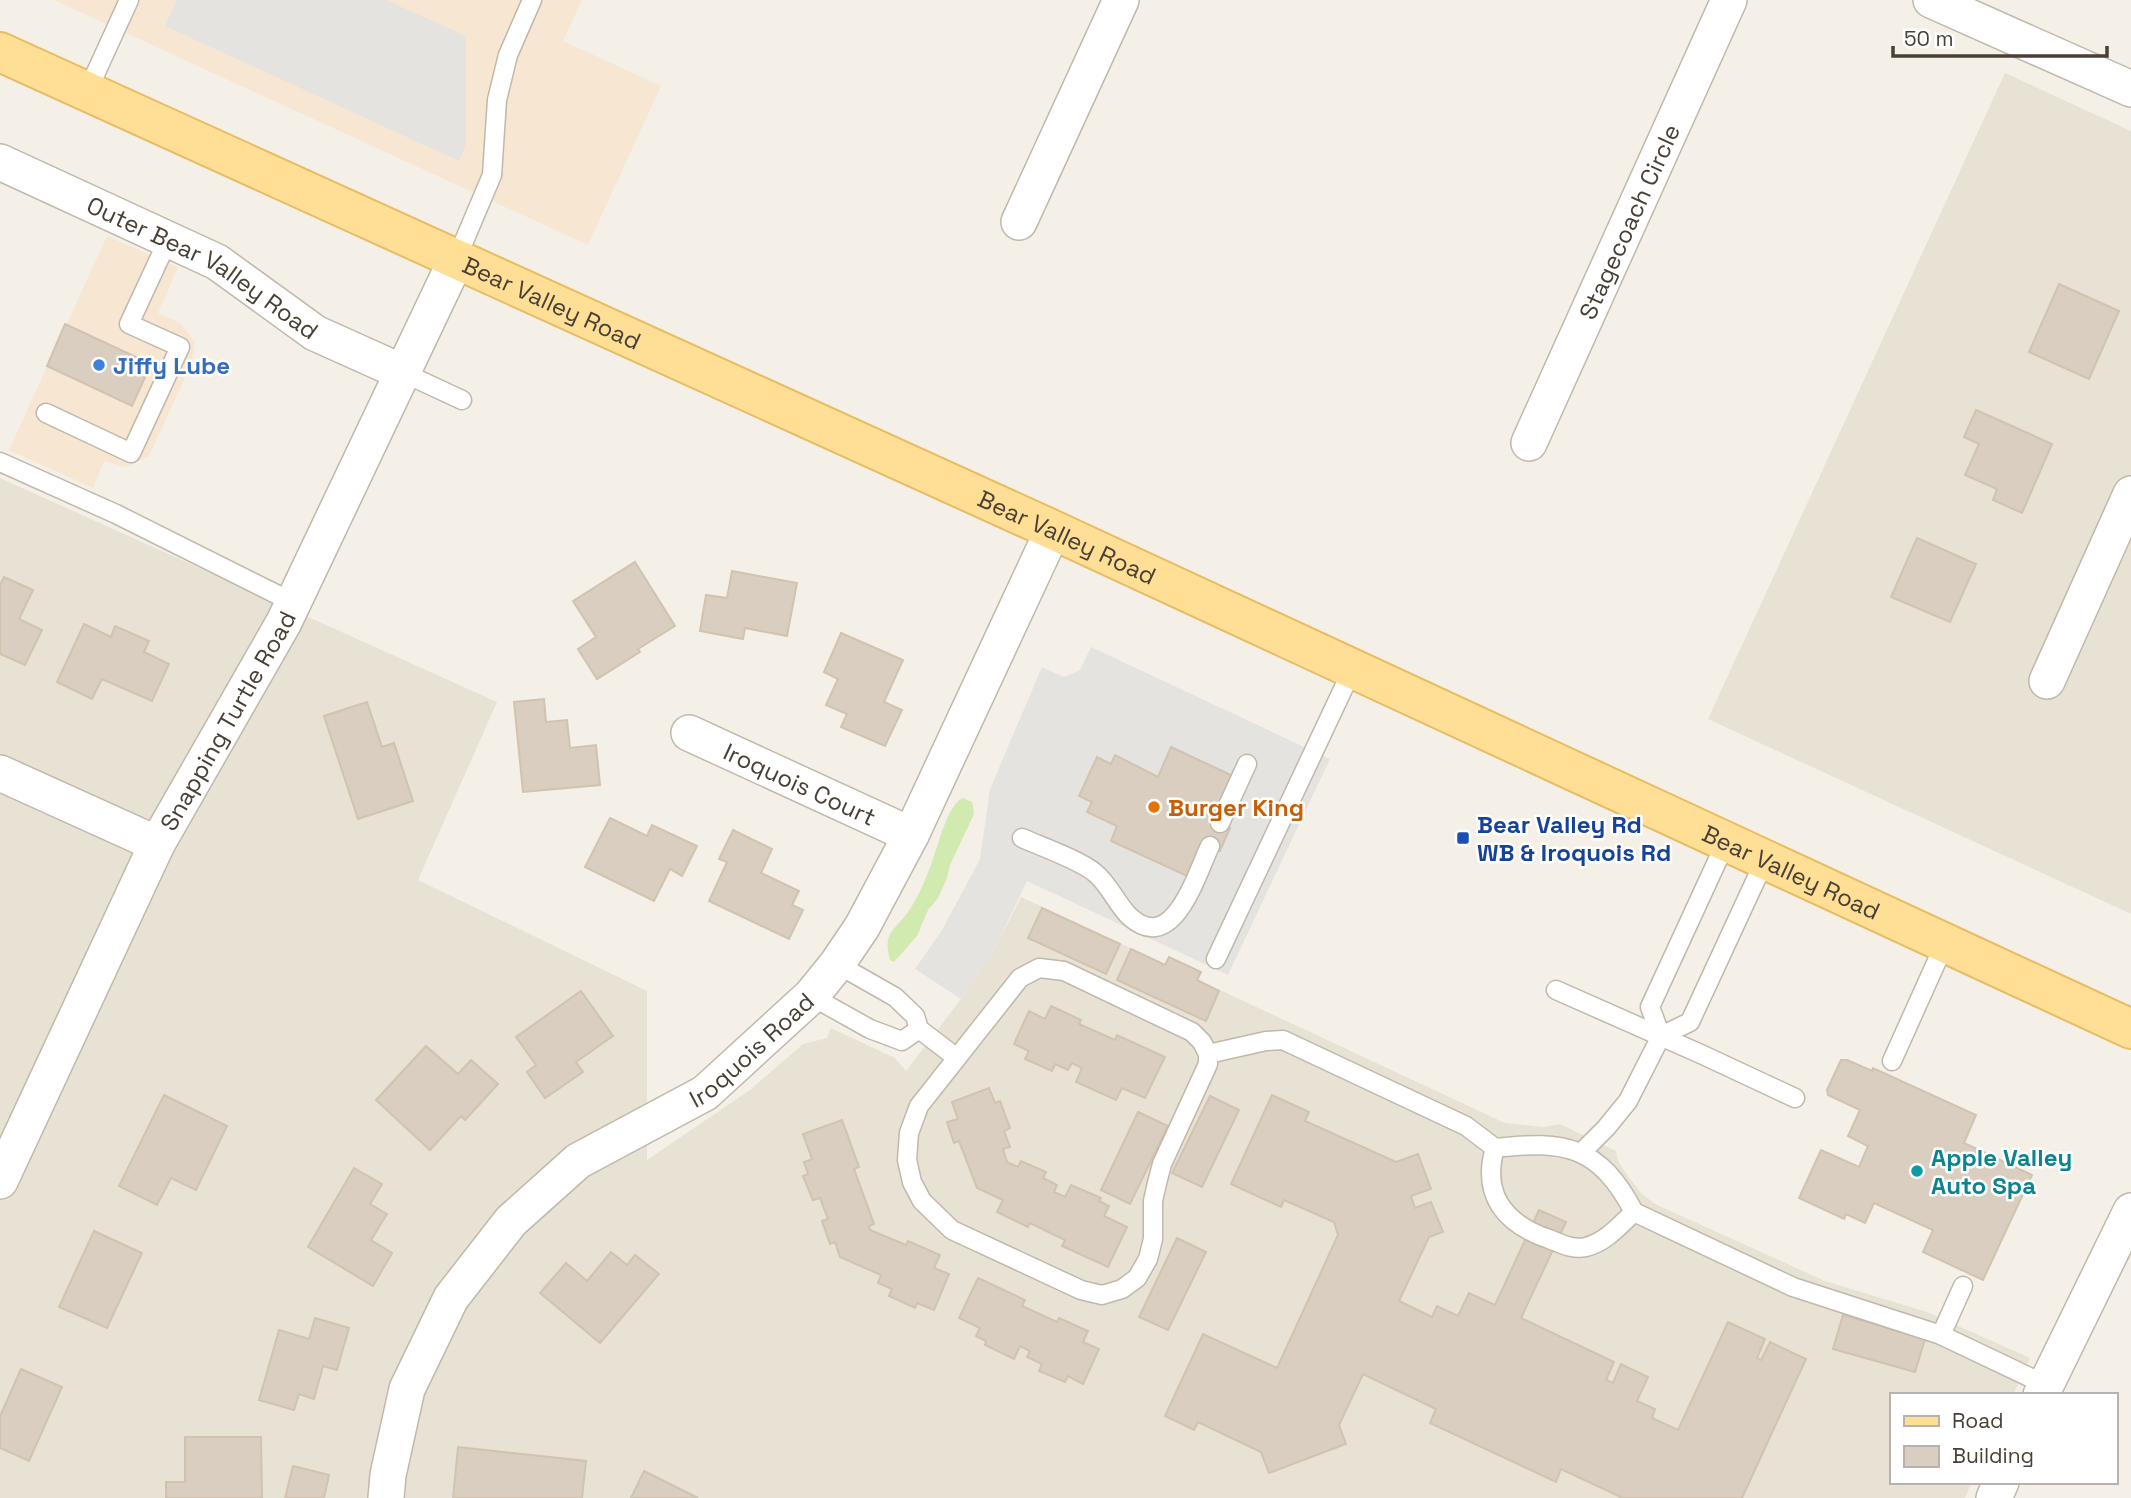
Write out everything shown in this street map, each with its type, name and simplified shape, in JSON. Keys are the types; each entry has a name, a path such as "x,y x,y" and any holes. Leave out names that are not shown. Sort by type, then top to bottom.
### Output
{"main road":[{"name":"Bear Valley Road","path":"0,52 1053,530 2131,1029"}],"street":[{"path":"1019,222 1121,0"},
{"name":"Stagecoach Circle","path":"1529,443 1729,0"},
{"path":"1931,0 2131,89"},
{"name":"Outer Bear Valley Road","path":"0,162 217,262 315,333 404,373"},
{"name":"Snapping Turtle Road","path":"0,1181 157,844 294,604 456,260"},
{"path":"2047,681 2131,494"},
{"name":"Iroquois Road","path":"386,1498 388,1475 407,1389 451,1298 511,1221 578,1161 705,1093 811,996 837,964 862,927 911,835 1053,530"},
{"name":"Iroquois Court","path":"689,733 911,835"},
{"path":"0,773 157,844"},
{"path":"2043,1390 2131,1211"}],"lane":[{"path":"87,92 129,0"},
{"path":"456,260 492,175 497,100 508,55 532,0"},
{"path":"46,413 131,453 180,347 129,324 168,240"},
{"path":"404,373 463,400"},
{"path":"0,462 116,514 294,604"},
{"path":"1216,959 1353,668"},
{"path":"1220,823 1248,764"},
{"path":"1022,838 1094,871 1127,914 1145,926 1155,927 1163,925 1177,914 1210,846"},
{"path":"1661,1036 1650,1007 1726,842"},
{"path":"1582,1152 1628,1101 1661,1036 1690,1022 1765,860"},
{"path":"1892,1061 1945,943"},
{"path":"837,964 895,997 915,1016 919,1029 957,1058"},
{"path":"1039,968 1063,971 1192,1032 1202,1042 1208,1054 1203,1078 1179,1126 1157,1183 1153,1201 1153,1239 1148,1259 1137,1278 1122,1289 1102,1295 1081,1290 953,1230 922,1201 912,1182 907,1160 909,1133 919,1106 1020,978 1039,968"},
{"path":"1556,990 1795,1098"},
{"path":"811,996 870,1029 902,1041 919,1029"},
{"path":"1208,1054 1266,1041 1283,1040 1465,1126 1495,1148 1556,1144 1582,1152 1610,1176 1624,1193 1634,1212 1793,1287 1941,1335 2043,1390"},
{"path":"1495,1148 1490,1167 1491,1188 1500,1205 1514,1221 1543,1237 1575,1248 1588,1246 1603,1240 1634,1212"},
{"path":"1941,1335 1963,1286"}],"shaded area":[{"path":"54,0 582,0 563,41 661,86 588,245"},
{"path":"177,0 386,0 466,36 466,145 459,161 165,26"},
{"path":"2005,73 2131,131 2131,914 1708,719"},
{"path":"107,236 178,267 158,313 180,323 195,342 191,365 149,456 126,467 104,461 93,488 9,450"},
{"path":"0,478 497,702 418,880 647,991 647,1160 750,1090 803,1044 827,1038 831,1028 895,1058 906,1071 961,999 995,948 1021,897 1505,1123 1543,1127 1560,1124 1616,1151 1618,1161 1625,1172 1641,1193 1655,1204 1825,1281 1927,1312 2030,1358 2014,1393 1890,1393 1890,1484 1971,1484 1965,1498 0,1498"},
{"path":"1091,647 1330,759 1228,975 1027,881 995,948 961,999 915,969 942,930 980,859 990,789 1042,667 1064,677 1080,670"}],"green space":[{"path":"963,798 972,802 974,814 938,898 928,910 917,936 894,962 890,960 888,950 889,936 916,900 947,819 957,802"}],"building":[{"path":"2059,284 2119,311 2089,379 2029,352"},
{"name":"Jiffy Lube","path":"65,324 151,364 132,406 47,366"},
{"path":"1976,410 2052,444 2022,513 1993,500 1997,489 1965,475 1979,444 1964,437"},
{"path":"1917,538 1976,564 1950,622 1891,597"},
{"path":"635,562 675,626 597,679 578,649 596,637 573,601"},
{"path":"732,571 797,583 787,636 745,628 743,639 700,631 706,595 727,598"},
{"path":"4,577 33,590 19,619 42,630 25,665 0,654 0,585"},
{"path":"84,624 111,637 115,626 149,641 144,652 169,664 152,701 102,679 92,699 57,682"},
{"path":"841,633 903,660 884,702 902,710 885,746 841,727 847,714 826,705 838,679 824,672"},
{"path":"544,699 546,722 567,720 570,748 596,745 600,785 523,792 514,702"},
{"path":"367,702 382,747 394,743 413,801 358,819 324,716"},
{"name":"Burger King","path":"1171,747 1233,776 1213,819 1230,828 1220,851 1202,843 1187,876 1111,841 1117,826 1087,812 1092,802 1079,796 1097,757 1111,764 1115,755 1158,777"},
{"path":"610,818 647,836 652,825 697,846 682,876 670,869 654,901 585,867"},
{"path":"733,830 772,849 761,873 799,891 792,905 803,910 789,939 709,901 727,862 719,859"},
{"path":"1042,908 1120,944 1106,974 1028,938"},
{"path":"1131,949 1165,965 1169,957 1201,972 1197,980 1219,991 1206,1021 1117,980"},
{"path":"581,991 613,1036 576,1062 583,1072 545,1098 527,1072 536,1065 516,1037"},
{"path":"1051,1006 1081,1020 1079,1024 1115,1040 1117,1035 1165,1057 1145,1098 1122,1088 1116,1100 1076,1082 1082,1068 1072,1063 1068,1070 1055,1064 1052,1071 1025,1059 1029,1051 1014,1044 1029,1011 1045,1019"},
{"path":"426,1046 458,1074 471,1060 498,1084 465,1120 461,1116 430,1150 376,1100"},
{"name":"Apple Valley Auto Spa","path":"1841,1060 1872,1071 1873,1068 1976,1115 1964,1143 2032,1175 1983,1280 1923,1252 1933,1230 1874,1203 1865,1223 1846,1214 1844,1219 1799,1198 1821,1150 1859,1167 1868,1146 1848,1136 1860,1110 1828,1095 1827,1090"},
{"path":"989,1088 995,1103 1000,1101 1010,1128 1004,1131 1010,1147 1003,1149 1007,1162 1018,1167 1021,1161 1046,1172 1043,1178 1057,1185 1054,1192 1065,1197 1071,1185 1101,1198 1099,1201 1109,1206 1104,1216 1127,1227 1108,1267 1062,1246 1065,1240 1030,1223 1028,1227 997,1212 1003,1200 977,1188 959,1141 954,1143 947,1122 958,1119 952,1102"},
{"path":"164,1095 227,1126 196,1190 171,1178 157,1205 119,1186"},
{"path":"1272,1095 1309,1112 1305,1121 1396,1162 1418,1154 1431,1189 1411,1196 1415,1208 1431,1202 1443,1232 1429,1237 1399,1301 1432,1317 1437,1306 1458,1316 1469,1293 1495,1305 1539,1210 1566,1222 1521,1318 1614,1362 1606,1380 1613,1383 1621,1364 1648,1377 1637,1401 1655,1409 1652,1418 1678,1430 1728,1322 1765,1339 1757,1358 1761,1360 1770,1342 1806,1359 1742,1498 1623,1498 1561,1469 1556,1482 1430,1423 1436,1409 1363,1374 1339,1425 1346,1444 1269,1473 1261,1452 1198,1422 1194,1430 1165,1416 1203,1334 1277,1368 1338,1235 1334,1222 1284,1200 1281,1207 1231,1184"},
{"path":"1210,1096 1239,1110 1202,1187 1172,1173"},
{"path":"1138,1112 1168,1126 1130,1204 1101,1190"},
{"path":"842,1120 859,1167 854,1169 874,1224 869,1226 870,1230 906,1245 908,1241 940,1255 934,1268 949,1274 934,1310 917,1303 915,1308 889,1296 892,1289 878,1283 881,1275 840,1257 835,1242 830,1244 822,1221 828,1219 820,1198 813,1200 803,1176 808,1174 804,1162 812,1159 803,1134"},
{"path":"354,1168 382,1184 370,1204 387,1214 371,1240 392,1253 373,1286 308,1247"},
{"path":"94,1231 142,1253 107,1328 59,1307"},
{"path":"1177,1238 1206,1252 1168,1330 1139,1317"},
{"path":"611,1252 627,1265 635,1255 659,1274 600,1343 540,1293 566,1263 587,1281"},
{"path":"978,1278 1025,1300 1022,1306 1057,1322 1059,1318 1088,1331 1083,1342 1099,1349 1083,1384 1068,1376 1065,1382 1039,1371 1042,1364 1027,1357 1030,1351 1020,1346 1014,1359 985,1345 986,1341 976,1336 980,1328 959,1318"},
{"path":"1843,1315 1925,1339 1915,1372 1833,1349"},
{"path":"315,1318 349,1328 337,1370 323,1366 314,1399 299,1394 294,1410 259,1400 279,1330 309,1339"},
{"path":"21,1369 62,1387 29,1461 0,1448 0,1416"},
{"path":"185,1437 261,1437 262,1498 166,1498 166,1482 185,1482"},
{"path":"458,1447 586,1461 582,1498 453,1498"},
{"path":"293,1466 329,1475 324,1498 285,1498"},
{"path":"644,1471 698,1498 631,1498"}],"place":[{"name":"Jiffy Lube","path":"99,365"},
{"name":"Burger King","path":"1154,807"},
{"name":"Bear Valley Rd WB & Iroquois Rd","path":"1463,838"},
{"name":"Apple Valley Auto Spa","path":"1917,1171"}]}
